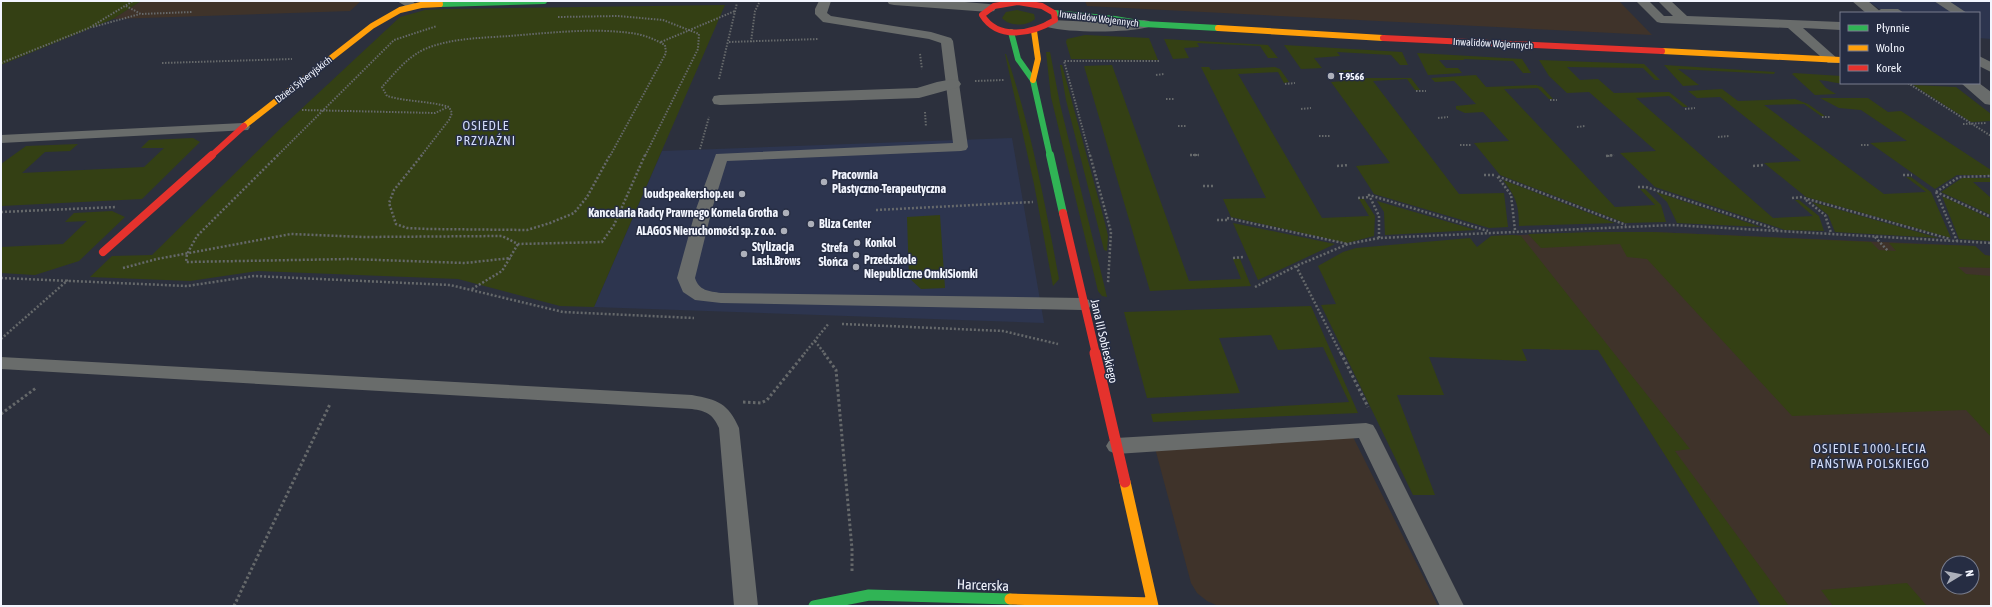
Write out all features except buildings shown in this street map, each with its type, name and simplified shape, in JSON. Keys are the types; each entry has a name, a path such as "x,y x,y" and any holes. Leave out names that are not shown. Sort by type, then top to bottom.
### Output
{"street":[{"name":"Dzieci Syberyjskich","path":"103,252 243,127 372,26 408,4 544,1"},
{"path":"894,1 926,11 985,13 1006,2 1030,2 1049,8 1053,18 1034,31 1011,32 987,25 985,13"},
{"path":"1858,1 1873,12"},
{"name":"Inwalidów Wojennych","path":"1053,18 1115,27 1144,24 1420,40 1837,60"},
{"name":"Jana III Sobieskiego","path":"1032,80 1038,59 1034,31"},
{"name":"Jana III Sobieskiego","path":"1011,32 1018,59 1032,80 1153,604"},
{"path":"718,92 923,91 943,85 953,84"},
{"path":"1970,84 1991,100"},
{"name":"Harcerska","path":"814,606 869,595 1153,604"}],"lane":[{"path":"825,1 821,9 821,14 827,18 944,39 948,46 960,147 721,157 704,208 686,278 689,288 701,296 721,298 1083,304"},
{"path":"1642,1 1661,19 1840,26"},
{"path":"1664,1 1684,20"},
{"path":"1940,1 1959,12"},
{"path":"1791,24 1837,60"},
{"path":"1980,61 1991,68"},
{"path":"1980,74 1991,75"},
{"path":"1,139 243,127"},
{"path":"1,363 692,402 713,406 724,414 729,428 746,606"},
{"path":"1116,446 1366,430 1452,606"}],"path":[{"path":"89,28 133,1"},
{"path":"718,92 737,3"},
{"path":"751,42 756,13 755,11 759,3"},
{"path":"126,6 140,14"},
{"path":"661,42 736,10"},
{"path":"1,63 89,28 140,14 192,12"},
{"path":"117,270 187,254 291,234 364,237 502,236 518,244 602,242 614,225 633,179 698,49 699,34 663,20 618,16 557,17"},
{"path":"729,42 827,38 827,34 837,21"},
{"path":"438,26 394,40 197,236 187,254 186,262 350,259 465,263 511,258"},
{"path":"586,32 644,35 665,45 666,49 664,61 587,197 574,213 550,223 527,230 427,229 407,228 396,224 389,203 394,190 449,120 452,113 449,107 440,104 397,100 387,96 382,87 409,59 420,51 436,45 524,35 586,32"},
{"path":"920,54 927,148"},
{"path":"162,63 295,59"},
{"path":"1104,267 1109,289 1111,232 1064,61 1158,61"},
{"path":"1156,75 1164,74"},
{"path":"1285,84 1295,83"},
{"path":"1910,84 1991,136"},
{"path":"1416,91 1426,90"},
{"path":"1166,100 1175,99"},
{"path":"1550,100 1557,100"},
{"path":"298,110 435,112 449,107"},
{"path":"1301,109 1311,108"},
{"path":"1685,109 1695,108"},
{"path":"700,150 710,113"},
{"path":"1438,118 1448,117"},
{"path":"1822,117 1830,117"},
{"path":"1963,124 1991,122"},
{"path":"1178,126 1187,126"},
{"path":"1577,127 1585,126"},
{"path":"1319,136 1330,136"},
{"path":"1718,136 1729,136"},
{"path":"1460,145 1472,145"},
{"path":"1861,145 1870,145"},
{"path":"1190,155 1199,155"},
{"path":"1606,156 1614,155"},
{"path":"1337,166 1349,165"},
{"path":"1753,166 1764,165"},
{"path":"1484,175 1496,175"},
{"path":"1903,176 1912,175"},
{"path":"1515,230 1511,195 1497,176 1628,226"},
{"path":"1936,192 1959,177 1991,176"},
{"path":"1203,186 1213,186"},
{"path":"1638,187 1646,187 1782,232"},
{"path":"1936,192 1991,217"},
{"path":"1936,192 1957,241"},
{"path":"1358,198 1370,197 1369,195 1491,232"},
{"path":"1370,197 1379,216 1379,238"},
{"path":"1792,198 1803,197"},
{"path":"1831,234 1824,215 1804,198 1957,241"},
{"path":"876,210 1033,202"},
{"path":"1217,220 1227,219 1348,244"},
{"path":"1256,287 1296,266 1348,244 1379,238 1515,230 1672,226 1991,243"},
{"path":"1874,236 1888,251"},
{"path":"472,289 502,271 518,244"},
{"path":"1233,258 1243,257"},
{"path":"1296,266 1371,414 1366,430"},
{"path":"1,278 187,286 254,276 450,285 472,289 563,312 696,318"},
{"path":"1,339 68,280"},
{"path":"822,323 1003,331 1058,344"},
{"path":"815,341 836,370 852,549 852,573"},
{"path":"1,414 31,393 60,367"},
{"path":"234,606 329,406 343,383"}],"shaded area":[{"path":"141,1 361,1 350,11 113,19"},
{"path":"1085,1 1619,1 1652,35 1087,6"},
{"path":"1868,1 1991,1 1991,39 1980,38 1980,12 1884,12"},
{"name":"Bliza Center","path":"1012,138 1044,323 594,307 662,151"},
{"path":"1598,232 1653,232 1975,246 1985,255 1991,256 1991,606 1761,606 1599,350 1550,350 1496,242 1491,236"},
{"path":"1352,435 1438,606 1216,605 1207,601 1197,593 1191,583 1155,448"}],"green space":[{"path":"1,1 141,1 113,19 1,65"},
{"path":"725,5 594,307 560,306 458,279 258,271 190,281 90,277 112,256 152,255 282,127 400,17 425,10 446,9"},
{"path":"1017,10 1034,14 1035,19 1028,23 1014,24 1005,21 1002,18 1006,12"},
{"path":"1085,35 1149,38 1158,60 1071,59 1066,42 1067,39"},
{"path":"1164,39 1268,45 1278,58 1268,58 1260,46 1197,43 1199,47 1184,48 1189,58 1173,59"},
{"path":"1284,45 1402,52 1408,65 1400,65 1391,55 1337,52 1340,56 1314,58 1322,68 1301,69"},
{"path":"1046,52 1050,52 1060,104 1107,297 1102,296 1098,291 1051,97"},
{"path":"1417,53 1522,59 1531,73 1523,73 1513,61 1464,59 1439,60 1446,68 1458,68 1462,73 1428,75"},
{"path":"1005,54 1023,109 1043,194 1059,279 1053,286 1034,184"},
{"path":"1539,60 1644,64 1660,80 1655,80 1643,68 1567,67 1580,80 1598,79 1614,93 1669,92 1688,107 1683,107 1669,96 1636,98 1773,218 1813,216 1795,200 1799,200 1819,216 1824,231 1785,230 1655,187 1620,153 1656,151 1589,92 1567,93 1549,76"},
{"path":"1060,65 1062,65 1105,223 1108,236 1107,251 1104,250 1066,100"},
{"path":"1112,65 1189,281 1241,279 1233,259 1240,259 1251,286 1150,291 1084,66"},
{"path":"1664,65 1775,72 1774,74 1678,69 1699,85 1683,86"},
{"path":"1201,67 1209,67 1211,70 1275,67 1280,69 1289,82 1284,83 1278,72 1238,74 1322,218 1369,216 1359,199 1364,199 1375,216 1374,236 1347,243 1231,217 1223,199 1266,198"},
{"path":"1351,70 1357,78 1411,78 1420,90 1415,90 1407,79 1373,81 1459,194 1504,193 1508,227 1489,228 1374,194 1356,166 1390,163 1331,82 1345,81 1337,71"},
{"path":"1792,74 1840,76 1840,84 1819,80 1826,88 1836,94 1815,95"},
{"path":"1476,75 1486,87 1536,85 1542,87 1553,99 1549,99 1538,88 1504,89 1615,207 1655,205 1640,189 1645,189 1661,205 1666,222 1625,223 1500,175 1474,143 1509,141 1483,112 1465,113 1456,109 1456,106 1476,104 1454,81 1435,82 1431,78"},
{"path":"1913,85 1956,87 1991,114 1991,121 1971,122"},
{"path":"1722,89 1738,101 1795,99 1808,104 1825,116 1821,116 1804,104 1764,105 1884,194 1926,192 1906,177 1911,177 1931,192 1951,238 1806,197 1764,163 1801,161 1720,97 1697,98 1688,91"},
{"path":"1820,98 1868,98 1888,112 1901,111 1991,170 1991,175 1957,175 1935,189 1870,143 1907,141 1861,110 1839,108"},
{"path":"193,138 200,142 142,199 1,206 1,164 26,146 78,144 70,151 45,152 22,173 144,167 164,148 141,148 149,140"},
{"path":"1962,178 1991,178 1991,182 1973,182 1991,198 1991,215 1941,192"},
{"path":"1503,180 1615,223 1519,226 1516,202 1511,191"},
{"path":"1656,192 1761,227 1677,223 1667,202"},
{"path":"1942,196 1991,219 1991,241 1959,239"},
{"path":"1377,201 1476,230 1385,235 1384,212"},
{"path":"1812,202 1939,238 1835,232 1828,215"},
{"path":"112,211 125,217 79,261 35,275 1,273 1,247 63,244 87,221 65,222 74,213"},
{"path":"940,215 945,288 921,289 909,278 907,217"},
{"path":"1233,223 1335,244 1258,280"},
{"path":"1653,232 1871,242 1879,250 1896,251 1889,243 1975,246 1985,255 1991,256 1991,268 1958,267 1966,274 1991,276 1991,437 1966,410 1792,416 1647,259 1627,257 1620,244 1541,248 1528,234"},
{"path":"1491,236 1521,236 1690,449 1675,451 1789,606 1761,606 1598,350 1522,349 1527,361 1429,357 1444,395 1397,395 1435,495 1413,495 1321,305 1336,304 1318,266 1343,252 1356,248 1470,238 1477,247"},
{"path":"1311,306 1358,413 1153,422 1151,414 1349,402 1323,347 1278,350 1271,335 1219,338 1240,393 1147,398 1124,312"},
{"path":"1907,583 1927,606 1833,606 1821,590"}],"traffic: fast":[{"path":"440,4 544,1"},
{"path":"1054,13 1115,19 1144,24 1218,28"},
{"path":"1011,32 1018,59 1033,80 1063,213"},
{"path":"814,606 869,595 1010,599"}],"traffic: slow":[{"path":"244,126 372,26 400,10 421,5 440,4"},
{"path":"1218,28 1383,38"},
{"path":"1033,80 1038,59 1034,31"},
{"path":"1662,51 1840,60"},
{"path":"1125,482 1153,606"},
{"path":"1010,599 1152,603"}],"traffic: jam":[{"path":"1018,2 1042,6 1054,13 1055,20 1037,29 1005,32 995,29 987,23 982,15 989,8 994,6 1003,3 1018,2"},
{"path":"1383,38 1662,51"},
{"path":"103,252 244,126"},
{"path":"1063,213 1125,482"}],"place":[{"name":"T-9566","path":"1331,76"},
{"name":"Pracownia Plastyczno-Terapeutyczna","path":"824,182"},
{"name":"loudspeakershop.eu","path":"742,194"},
{"name":"Kancelaria Radcy Prawnego Kornela Grotha","path":"786,213"},
{"name":"Bliza Center","path":"811,224"},
{"name":"ALAGOS Nieruchomości sp. z o.o.","path":"784,231"},
{"name":"Konkol","path":"857,243"},
{"name":"Stylizacja Lash.Brows","path":"744,254"},
{"name":"Strefa Słońca","path":"856,255"},
{"name":"Przedszkole Niepubliczne OmkiSiomki","path":"856,267"}],"district":[{"name":"OSIEDLE PRZYJAŹNI","path":"486,132"},
{"name":"OSIEDLE 1000-LECIA PAŃSTWA POLSKIEGO","path":"1870,456"}]}
